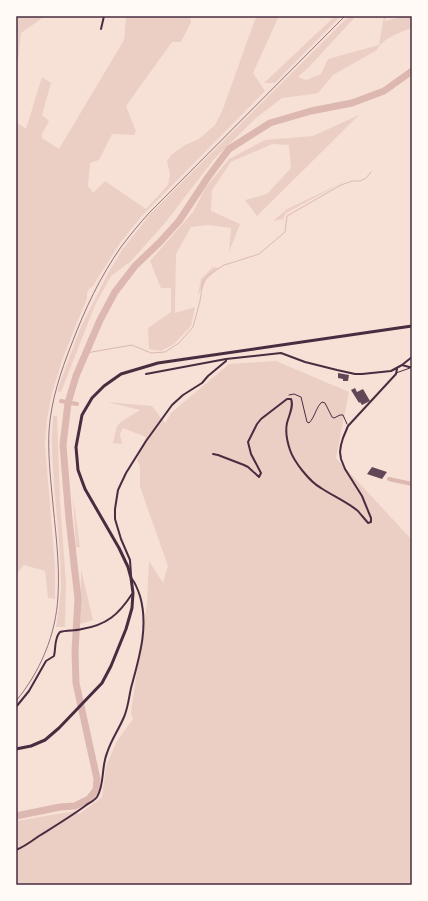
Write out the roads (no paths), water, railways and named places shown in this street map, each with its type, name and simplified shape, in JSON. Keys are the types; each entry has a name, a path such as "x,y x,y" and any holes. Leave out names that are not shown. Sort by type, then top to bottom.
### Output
{"main road":[{"path":"16,749 31,746 45,740 59,728 102,682 111,666 126,629 132,608 133,593 128,567 119,548 85,489 78,470 76,447 78,429 82,415 92,398 104,386 121,374 158,363 412,326"}],"street":[{"path":"101,29 104,16"},
{"path":"146,374 226,359 281,353 305,362 355,374 384,373 402,366 412,357"},
{"path":"16,850 66,820 95,798 100,792 103,765 106,754 125,717 143,637 142,603 131,578 130,560 121,539 115,519 118,490 146,441 172,405 202,383 226,361 226,359"},
{"path":"402,366 411,367"},
{"path":"213,454 248,467 259,477 260,473 251,454 248,442 261,419 287,399 291,399 293,403 287,424 287,440 290,451 296,462 319,487 357,511 368,523 371,522 371,518 362,496 345,470 341,459 341,446 348,426 396,374 397,368"},
{"path":"16,707 29,690 46,661 54,656 56,650 56,636 60,632 91,628 103,623 114,617 133,593"}],"lane":[{"path":"396,374 411,367"}],"waterway":[{"path":"16,816 60,807 75,806 89,799 96,790 97,779 76,683 75,651 78,599 69,519 63,445 68,403 76,376 100,320 115,292 135,266 179,221 208,177 229,149 270,123 311,111 352,103 384,91 412,71"},
{"path":"86,353 132,345 151,353 165,352 179,343 193,327 203,282 207,276 224,265 259,254 285,232 287,216 341,185 352,181 360,181 366,178 371,172"},
{"path":"61,401 77,404"},
{"path":"389,479 412,484"}],"railway":[{"path":"16,701 25,690 45,652 57,611 57,545 49,462 50,419 60,375 82,318 113,258 146,216 345,16"}]}
